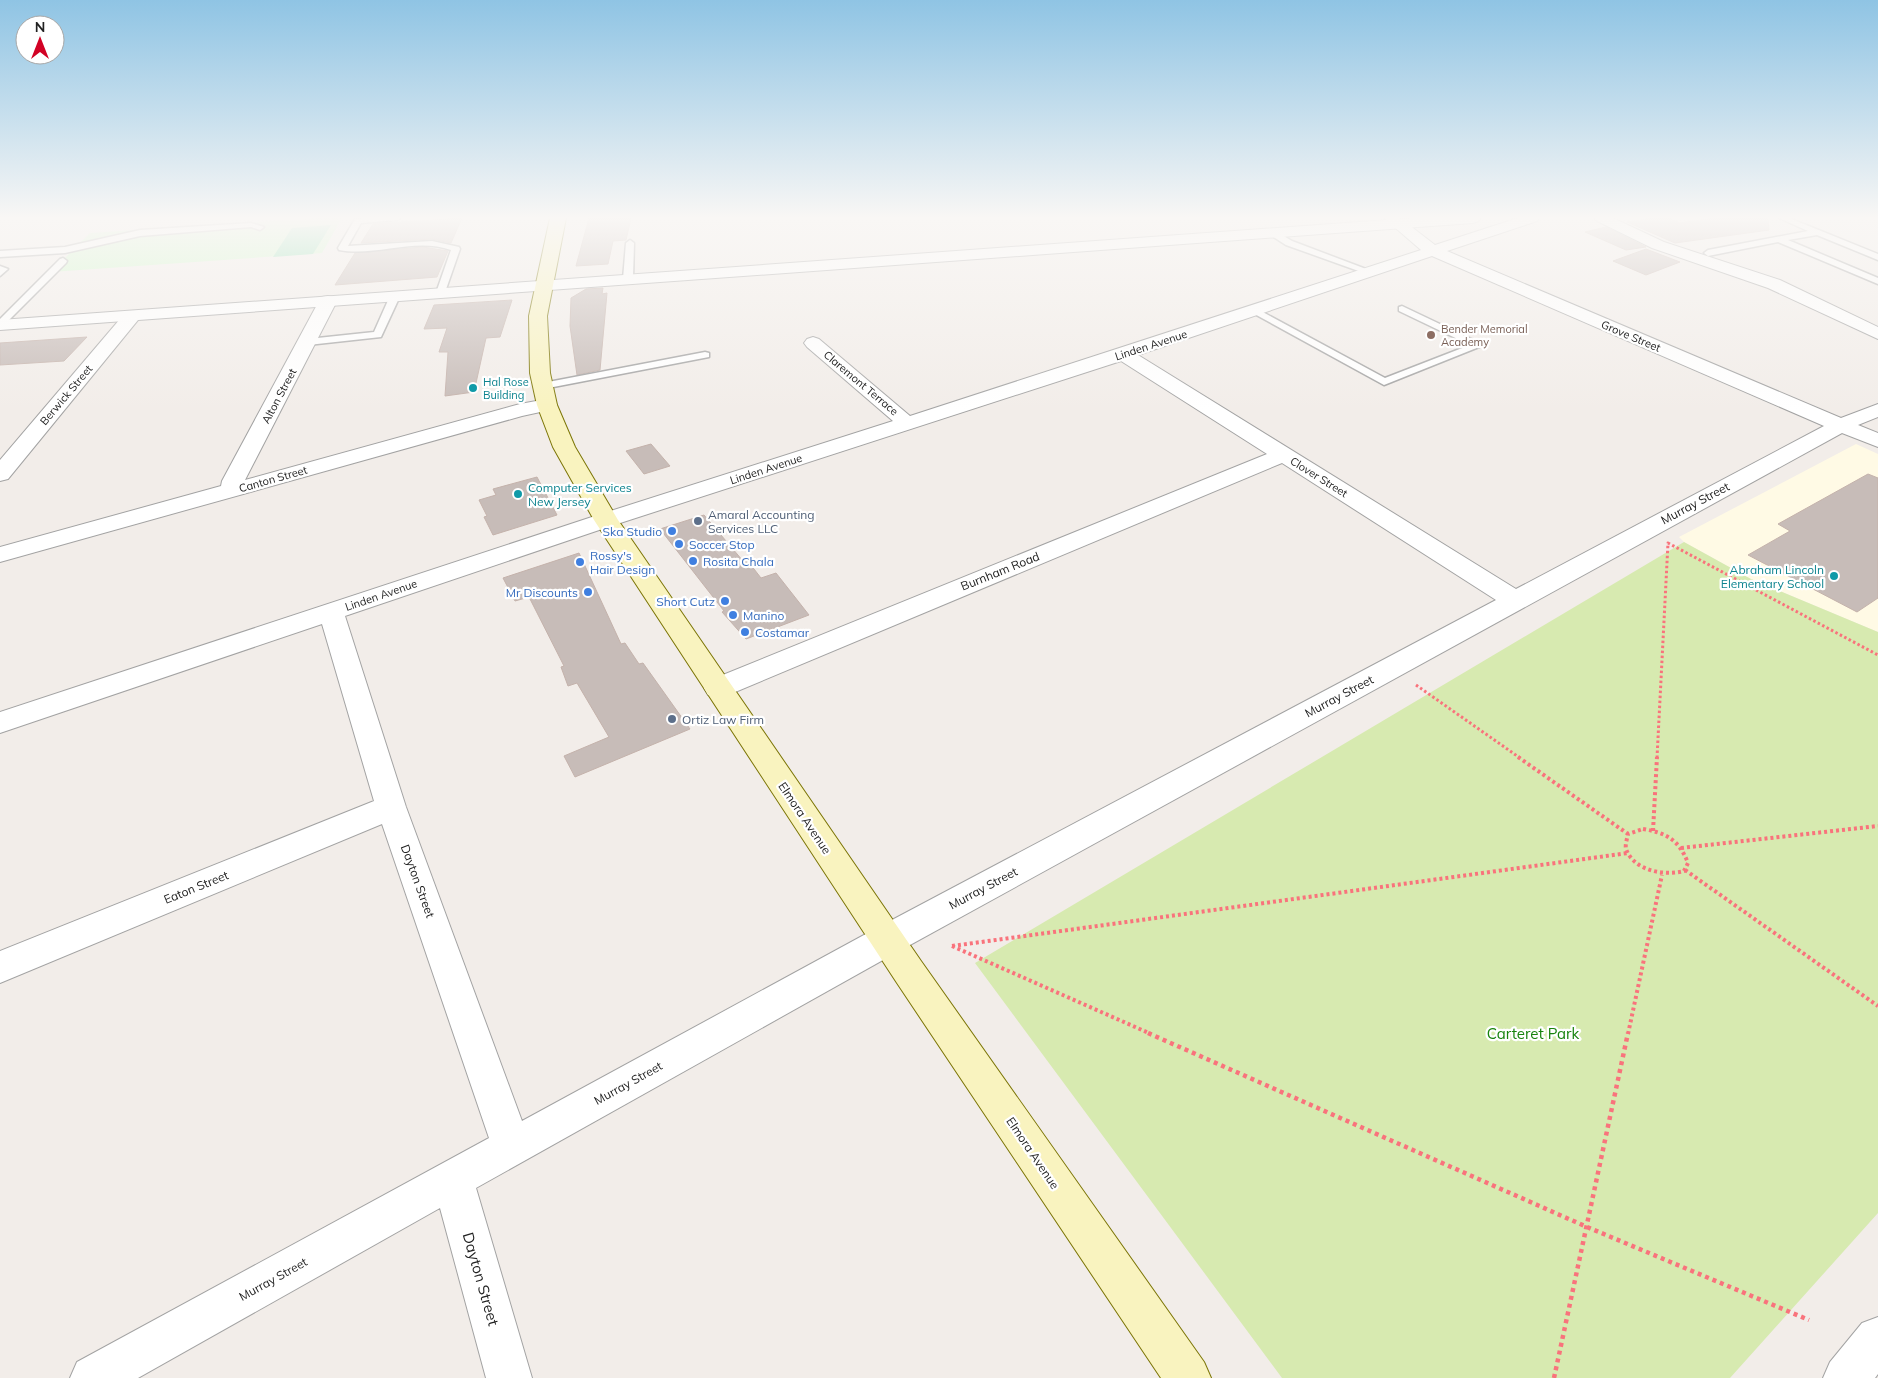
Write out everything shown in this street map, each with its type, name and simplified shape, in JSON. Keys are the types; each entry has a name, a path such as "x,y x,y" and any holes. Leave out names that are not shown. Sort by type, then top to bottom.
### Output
{"main road":[{"name":"Elmora Avenue","path":"544,285 538,316 540,373 545,395 564,447 606,520 887,940 1188,1378"}],"street":[{"path":"0,325 582,282"},
{"name":"Linden Avenue","path":"0,723 606,520 908,424 1339,282"},
{"name":"Grove Street","path":"1506,282 1878,441"},
{"path":"1769,282 1878,334"},
{"name":"Alton Street","path":"231,491 233,481 328,301"},
{"name":"Berwick Street","path":"0,474 132,316"},
{"name":"Claremont Terrace","path":"813,343 908,424"},
{"name":"Clover Street","path":"1123,354 1515,600"},
{"name":"Canton Street","path":"0,555 520,410 545,395"},
{"name":"Murray Street","path":"93,1378 887,940 1841,425 1878,410"},
{"name":"Burnham Road","path":"718,688 1283,455"},
{"name":"Dayton Street","path":"331,612 391,807 512,1147"},
{"name":"Eaton Street","path":"0,967 391,807"},
{"name":"Dayton Street","path":"453,1180 509,1378"},
{"path":"1846,1378 1878,1339"}],"lane":[{"path":"0,325 42,282"},
{"path":"441,293 445,282"},
{"path":"308,342 378,335 395,296"},
{"path":"1254,311 1384,382 1479,345 1402,309"},
{"path":"545,395 705,355"}],"path":[{"path":"1653,831 1668,543 1878,655"},
{"path":"1416,685 1628,834"},
{"path":"1681,848 1878,826"},
{"path":"1643,829 1653,831 1674,841 1686,856 1688,864 1685,870 1680,874 1672,876 1662,875 1642,867 1628,853 1624,846 1624,840 1628,834 1643,829"},
{"path":"1628,853 952,946 1587,1227 1809,1320"},
{"path":"1685,870 1878,1006"},
{"path":"1554,1378 1662,875"}],"shaded area":[{"path":"1856,444 1878,454 1878,632 1751,579 1684,542 1679,537"}],"green space":[{"name":"Carteret Park","path":"1684,542 1751,579 1878,632 1878,1213 1730,1378 1282,1378 975,963"}],"building":[{"path":"337,282 369,282 335,285"},
{"path":"603,288 602,294 607,293 600,370 577,375 570,326 571,298 586,289"},
{"path":"512,300 500,337 486,338 474,392 445,396 448,352 439,352 447,328 424,329 434,305"},
{"path":"87,337 64,361 0,365 0,343"},
{"path":"651,444 670,466 644,474 626,451"},
{"path":"1868,474 1878,478 1878,598 1857,612 1748,555 1790,531 1778,524"},
{"path":"537,477 557,515 493,535 484,517 487,516 479,500 496,495 493,489"},
{"path":"704,515 743,561 747,560 761,578 776,573 809,615 746,639 722,612 724,611 660,529"},
{"path":"579,553 621,644 625,643 639,664 643,663 690,729 575,777 564,756 609,737 577,683 568,686 561,667 564,666 529,597 515,601 503,578"}],"place":[{"name":"Bender Memorial Academy","path":"1431,335"},
{"name":"Hal Rose Building","path":"473,388"},
{"name":"Computer Services New Jersey","path":"518,494"},
{"name":"Amaral Accounting Services LLC","path":"698,521"},
{"name":"Ska Studio","path":"672,531"},
{"name":"Soccer Stop","path":"679,544"},
{"name":"Rosita Chala","path":"693,561"},
{"name":"Rossy's Hair Design","path":"580,562"},
{"name":"Abraham Lincoln Elementary School","path":"1834,576"},
{"name":"Mr Discounts","path":"588,592"},
{"name":"Short Cutz","path":"725,601"},
{"name":"Manino","path":"733,615"},
{"name":"Costamar","path":"745,632"},
{"name":"Ortiz Law Firm","path":"672,719"}]}
